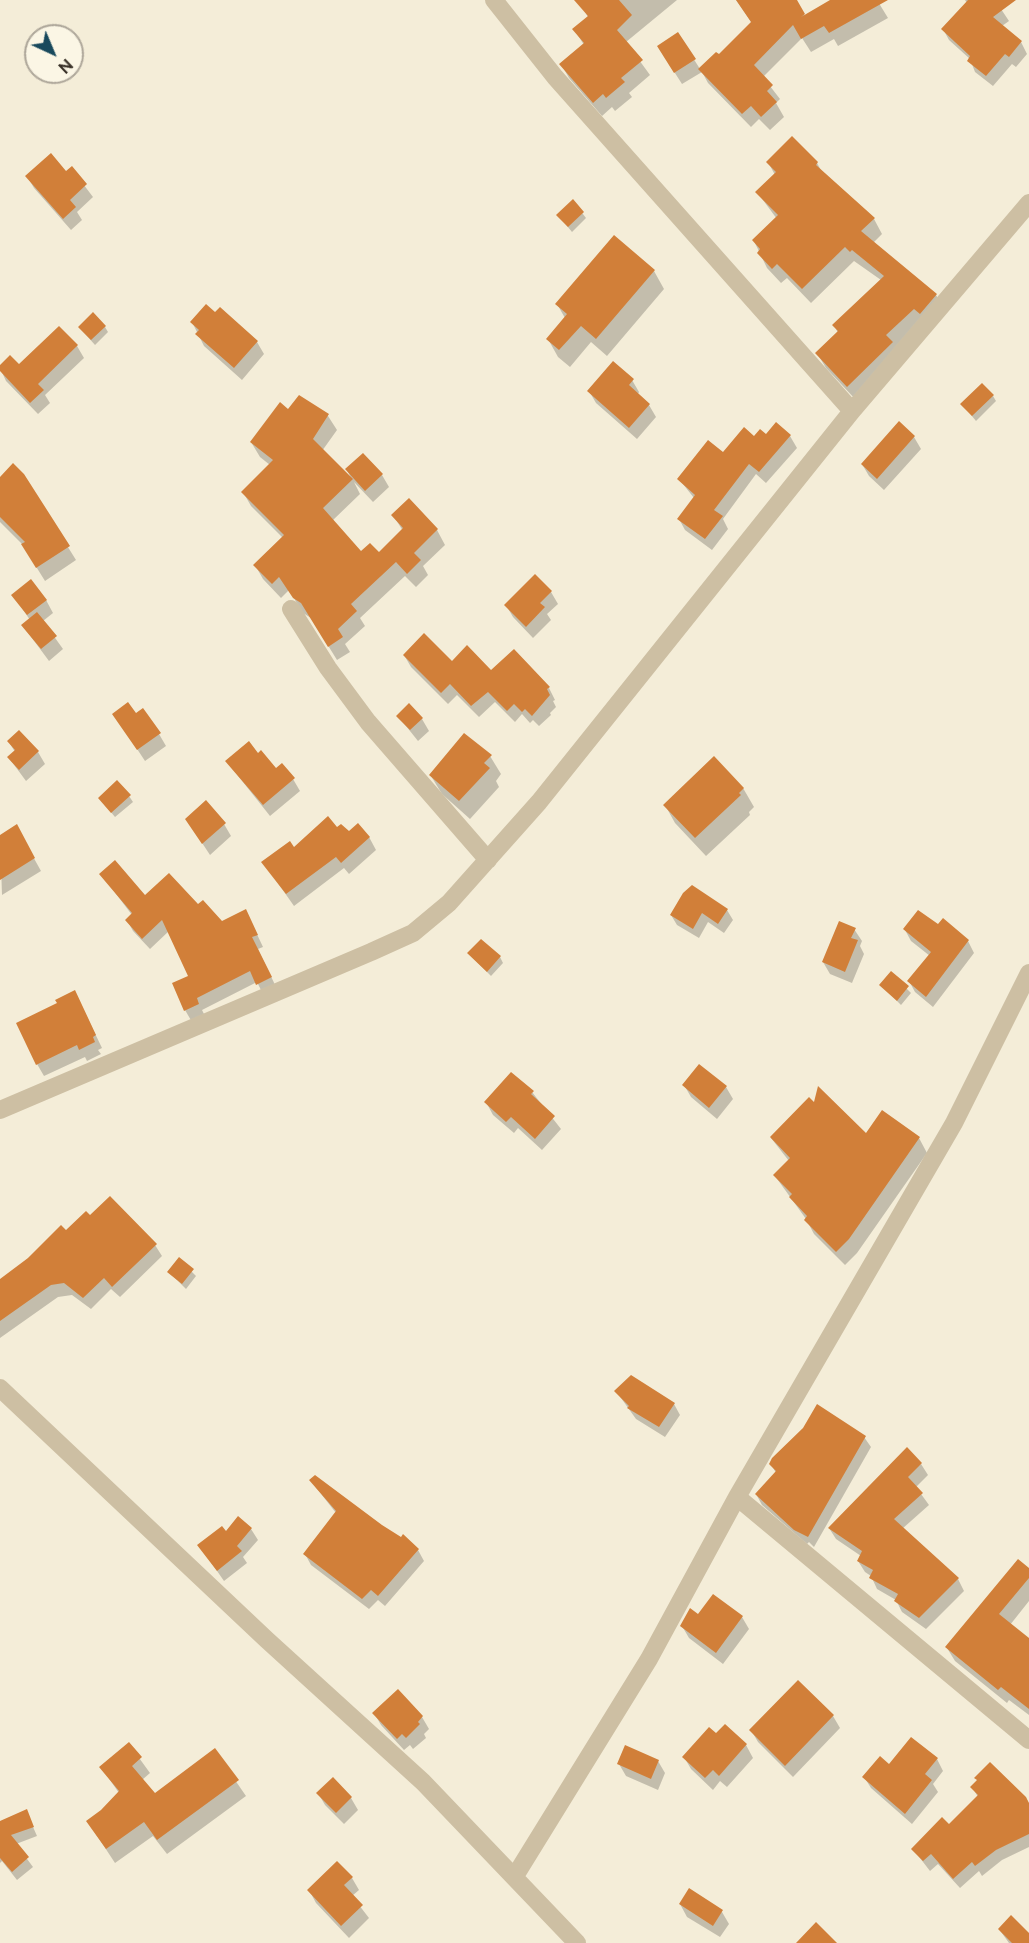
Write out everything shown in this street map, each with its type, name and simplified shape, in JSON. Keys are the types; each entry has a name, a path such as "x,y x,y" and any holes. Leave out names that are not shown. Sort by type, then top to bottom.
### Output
{"street":[{"path":"494,0 555,77 852,411"},
{"path":"0,1110 413,933 449,903 546,793 852,411 1029,203"},
{"path":"291,609 328,668 368,722 488,860"},
{"path":"515,1876 649,1659 737,1497 954,1124 1029,973"},
{"path":"0,1388 207,1584 423,1782 577,1943"},
{"path":"737,1497 1029,1740"}],"building":[{"path":"574,0 619,0 632,15 617,30 643,60 621,78 625,82 606,98 603,94 593,103 559,64 584,43 572,29 588,16"},
{"path":"736,0 797,0 805,14 801,17 830,0 888,0 829,33 824,26 801,39 793,25 754,65 773,85 767,91 777,102 761,117 751,106 742,114 698,69 716,52 719,54 751,22"},
{"path":"968,0 1016,0 993,17 1022,41 1009,57 1005,54 986,76 967,61 970,56 941,29"},
{"path":"678,32 696,59 674,73 657,46"},
{"path":"792,136 818,162 816,165 875,218 861,231 937,294 920,314 914,309 886,335 893,342 847,387 815,353 838,331 832,325 884,276 845,247 802,289 777,264 772,269 757,253 760,249 752,240 778,215 755,192 776,172 766,162"},
{"path":"51,153 66,171 72,166 87,184 70,200 76,207 63,219 25,176"},
{"path":"573,199 584,212 568,227 556,215"},
{"path":"614,235 655,270 596,339 581,326 559,350 546,339 567,314 555,304"},
{"path":"206,304 215,312 220,307 258,341 234,368 195,334 199,330 190,322"},
{"path":"93,312 106,326 91,340 78,327"},
{"path":"59,326 78,345 38,384 44,390 30,403 0,371 0,365 10,355 19,364"},
{"path":"613,361 634,379 629,385 650,404 629,428 587,391"},
{"path":"982,383 994,395 972,416 960,404"},
{"path":"299,395 329,414 313,439 353,479 323,508 361,551 370,543 379,552 403,528 391,515 409,498 438,529 414,553 421,560 407,574 396,562 351,604 357,611 338,629 343,637 328,647 301,603 293,598 279,577 272,584 253,565 284,535 241,492 273,460 250,442 280,402 288,409"},
{"path":"899,421 915,436 877,479 861,464"},
{"path":"776,422 791,435 759,472 749,464 714,510 723,516 705,539 677,519 695,495 677,479 708,440 723,452 744,427 754,436 760,429 766,434"},
{"path":"363,453 383,474 365,491 345,469"},
{"path":"13,463 24,474 70,546 36,568 21,544 25,542 0,517 0,477"},
{"path":"535,574 552,591 540,603 545,607 526,627 504,605"},
{"path":"31,579 47,600 27,615 11,595"},
{"path":"37,612 57,636 41,649 21,625"},
{"path":"424,633 452,661 467,645 491,670 514,649 550,687 547,689 550,695 532,716 525,709 522,712 514,704 507,711 488,692 471,706 450,684 441,693 403,655"},
{"path":"128,702 136,713 143,708 161,733 137,750 112,714"},
{"path":"409,703 423,718 410,730 396,716"},
{"path":"19,730 39,751 19,770 7,757 15,750 7,741"},
{"path":"464,733 492,755 484,763 490,768 459,801 429,775"},
{"path":"249,741 258,753 261,750 276,768 282,763 295,778 263,805 225,761"},
{"path":"714,756 744,788 739,793 741,795 695,838 663,805"},
{"path":"117,780 131,795 111,813 98,798"},
{"path":"206,800 226,823 202,844 185,819"},
{"path":"328,816 337,827 341,824 349,831 358,823 370,837 341,863 336,857 286,894 261,862 290,841 294,847"},
{"path":"17,824 35,858 0,880 0,835"},
{"path":"115,860 145,895 169,873 198,904 203,900 222,921 246,909 258,935 252,937 272,977 256,985 250,971 197,998 199,1004 184,1011 172,983 188,976 162,920 142,939 125,920 132,913 99,874"},
{"path":"692,885 728,909 718,924 702,913 693,929 670,915 683,893"},
{"path":"918,910 938,924 943,918 969,940 926,997 907,981 931,952 903,929"},
{"path":"839,921 856,928 851,938 858,940 845,972 822,962"},
{"path":"481,939 501,956 487,972 467,953"},
{"path":"891,971 909,986 897,1001 879,985"},
{"path":"75,990 96,1035 93,1037 95,1042 79,1050 77,1045 36,1065 16,1023 57,1003 55,1000"},
{"path":"699,1064 727,1086 709,1108 682,1085"},
{"path":"511,1072 534,1091 531,1094 555,1116 535,1139 511,1117 506,1122 484,1102"},
{"path":"818,1086 866,1133 882,1110 920,1137 849,1239 836,1252 804,1220 807,1216 789,1197 792,1194 773,1175 790,1158 770,1137 809,1097 814,1102"},
{"path":"110,1196 157,1244 112,1287 104,1278 83,1298 64,1283 51,1285 0,1321 0,1279 28,1258 61,1225 66,1230 86,1211 90,1215"},
{"path":"179,1257 194,1269 182,1284 167,1272"},
{"path":"631,1375 675,1403 659,1427 627,1408 629,1406 614,1391"},
{"path":"817,1404 866,1436 808,1537 794,1530 755,1494 776,1471 769,1464 772,1458 803,1428"},
{"path":"907,1447 922,1463 908,1477 923,1493 894,1519 959,1578 919,1618 894,1601 898,1594 869,1578 873,1570 857,1561 862,1551 828,1528"},
{"path":"315,1475 382,1525 401,1537 403,1534 419,1549 378,1596 371,1590 362,1599 303,1554 336,1511 309,1480"},
{"path":"238,1516 252,1528 237,1546 242,1551 217,1571 197,1545 222,1526 226,1531"},
{"path":"1018,1559 1029,1568 1029,1578 999,1614 1029,1638 1029,1709 1001,1687 998,1690 945,1647"},
{"path":"713,1594 743,1616 716,1653 680,1626 690,1608 698,1614"},
{"path":"798,1680 834,1715 785,1766 749,1730"},
{"path":"398,1689 423,1716 418,1722 420,1724 406,1738 402,1734 397,1739 372,1713"},
{"path":"725,1724 747,1744 719,1776 713,1770 705,1778 682,1757 709,1727 716,1733"},
{"path":"911,1737 938,1758 925,1774 932,1780 905,1814 862,1777 880,1756 889,1764"},
{"path":"129,1742 142,1757 132,1766 155,1793 215,1748 239,1780 157,1840 144,1822 106,1849 86,1821 101,1810 119,1791 99,1767"},
{"path":"625,1745 659,1760 651,1779 617,1764"},
{"path":"990,1762 1026,1797 1029,1803 1029,1834 996,1850 975,1866 972,1862 953,1879 931,1854 923,1861 911,1849 942,1817 949,1824 978,1795 970,1787 977,1780 974,1778"},
{"path":"333,1777 352,1797 336,1813 316,1793"},
{"path":"27,1809 34,1827 11,1835 29,1857 12,1872 0,1858 0,1821"},
{"path":"337,1861 353,1877 344,1885 363,1905 341,1926 307,1890"},
{"path":"689,1888 723,1910 713,1926 679,1904"},
{"path":"1011,1915 1029,1933 1029,1943 1012,1943 998,1929"},
{"path":"816,1922 837,1943 796,1943"}]}
